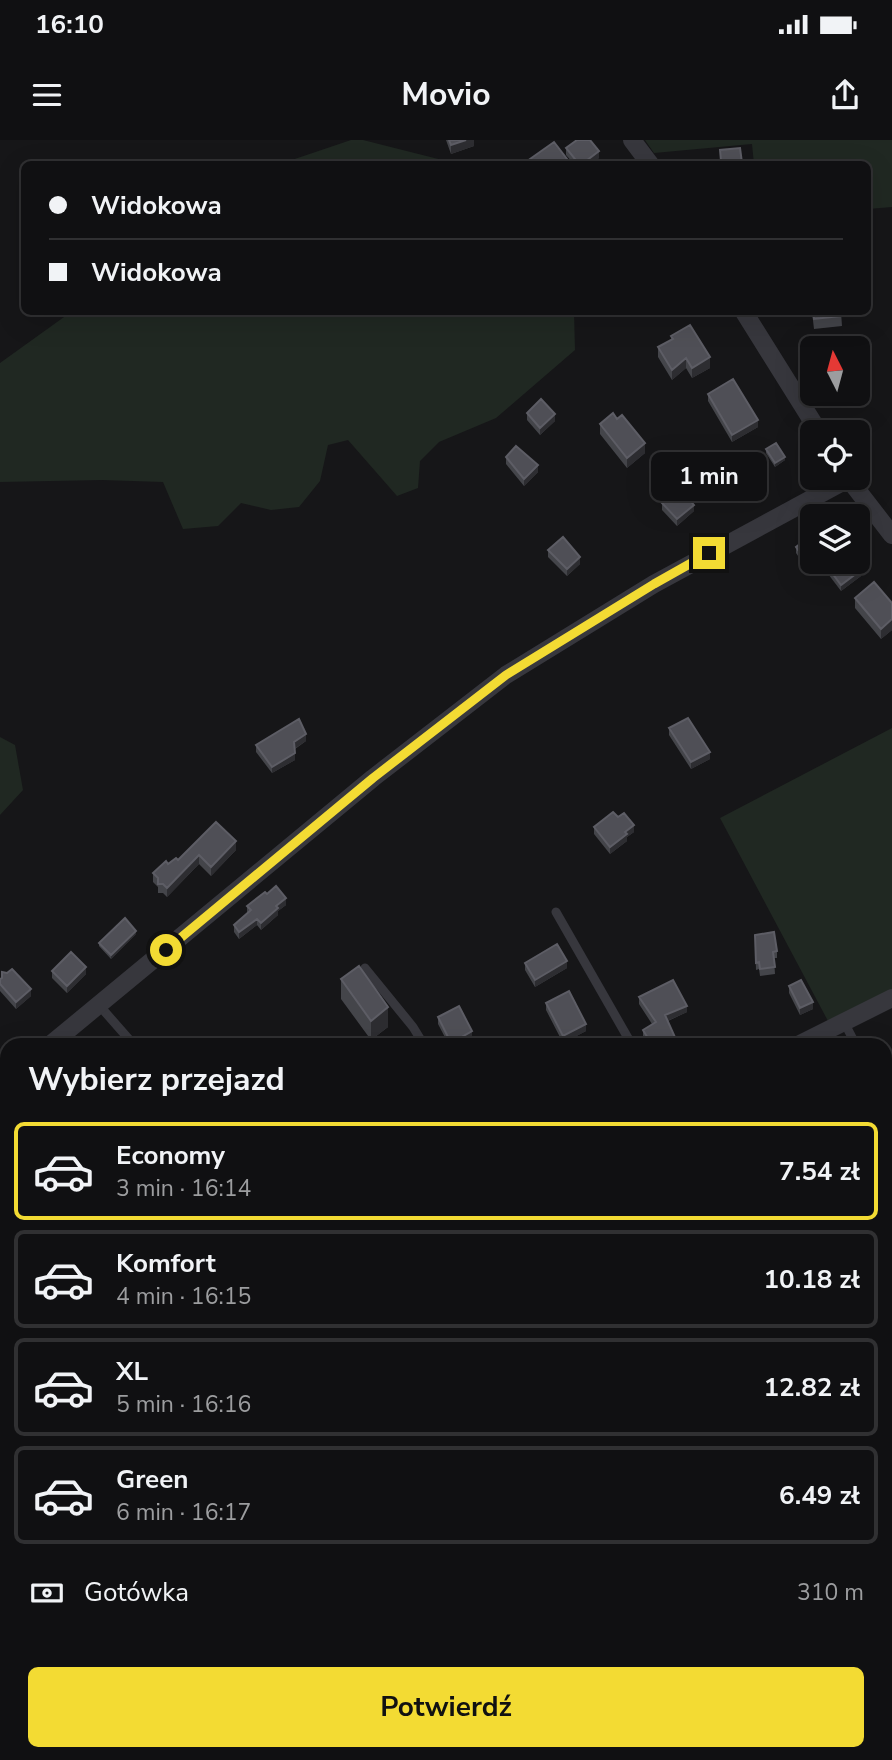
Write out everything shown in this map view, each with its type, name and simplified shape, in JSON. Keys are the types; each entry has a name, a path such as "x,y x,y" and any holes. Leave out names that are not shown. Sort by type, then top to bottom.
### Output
{"street":[{"path":"632,140 648,161"},
{"path":"746,315 812,420"},
{"path":"58,1038 373,778 506,675 654,584 826,490"},
{"path":"857,490 892,535"},
{"path":"812,1038 892,998"}],"lane":[{"path":"556,912 628,1038"},
{"path":"365,968 420,1038"},
{"path":"98,1004 128,1038"},
{"path":"844,1022 852,1038"}],"shaded area":[{"path":"351,140 363,140 446,161 289,161"},
{"path":"645,140 892,140 892,207 871,209 871,161 754,161 752,144 654,153"},
{"path":"67,315 574,315 575,350 496,418 439,442 420,461 418,488 397,496 348,440 328,445 320,481 299,507 271,510 241,503 218,526 183,529 163,482 0,482 0,363"},
{"path":"892,728 892,989 828,1021 720,818"},
{"path":"0,737 15,745 23,790 0,815"}],"building":[{"path":"449,140 466,140 451,145"},
{"path":"577,140 590,140 599,151 586,161 577,161 566,148"},
{"path":"554,142 567,159 564,161 527,161"},
{"path":"740,148 742,161 721,161 720,150"},
{"path":"813,315 842,316 814,319"},
{"path":"690,325 710,357 692,368 686,358 672,370 658,347"},
{"path":"733,379 758,420 732,435 708,394"},
{"path":"541,399 555,414 540,428 527,413"},
{"path":"613,413 617,419 622,415 645,443 627,458 600,424"},
{"path":"776,443 785,457 775,463 766,449"},
{"path":"516,446 538,465 524,479 506,457"},
{"path":"679,487 694,505 677,519 662,503"},
{"path":"563,537 580,557 567,569 548,550"},
{"path":"833,574 856,574 841,585"},
{"path":"874,582 892,603 892,619 881,629 855,598"},
{"path":"688,718 710,752 691,762 669,728"},
{"path":"299,719 306,734 294,742 295,753 272,767 256,745"},
{"path":"613,812 618,817 624,813 634,825 610,847 594,827"},
{"path":"216,822 236,841 211,867 199,855 167,888 158,884 158,878 153,873 166,861 168,864 176,858 178,860"},
{"path":"276,886 286,898 276,906 278,908 261,923 257,919 239,932 234,925 251,910 247,906"},
{"path":"125,918 136,931 111,955 99,943"},
{"path":"774,932 777,951 773,952 775,967 760,969 759,962 756,963 755,935"},
{"path":"557,944 567,961 535,980 525,963"},
{"path":"71,952 86,967 67,986 52,971"},
{"path":"359,966 388,1007 371,1021 341,979"},
{"path":"12,969 31,989 16,1002 0,984 2,972 7,973"},
{"path":"673,980 687,1006 665,1015 675,1038 648,1038 643,1030 656,1022 639,997"},
{"path":"801,980 813,1002 800,1008 789,986"},
{"path":"569,991 586,1024 563,1036 546,1003"},
{"path":"459,1006 472,1031 460,1038 448,1038 438,1017"}],"route":[{"path":"166,950 373,778 506,675 709,553"}]}
